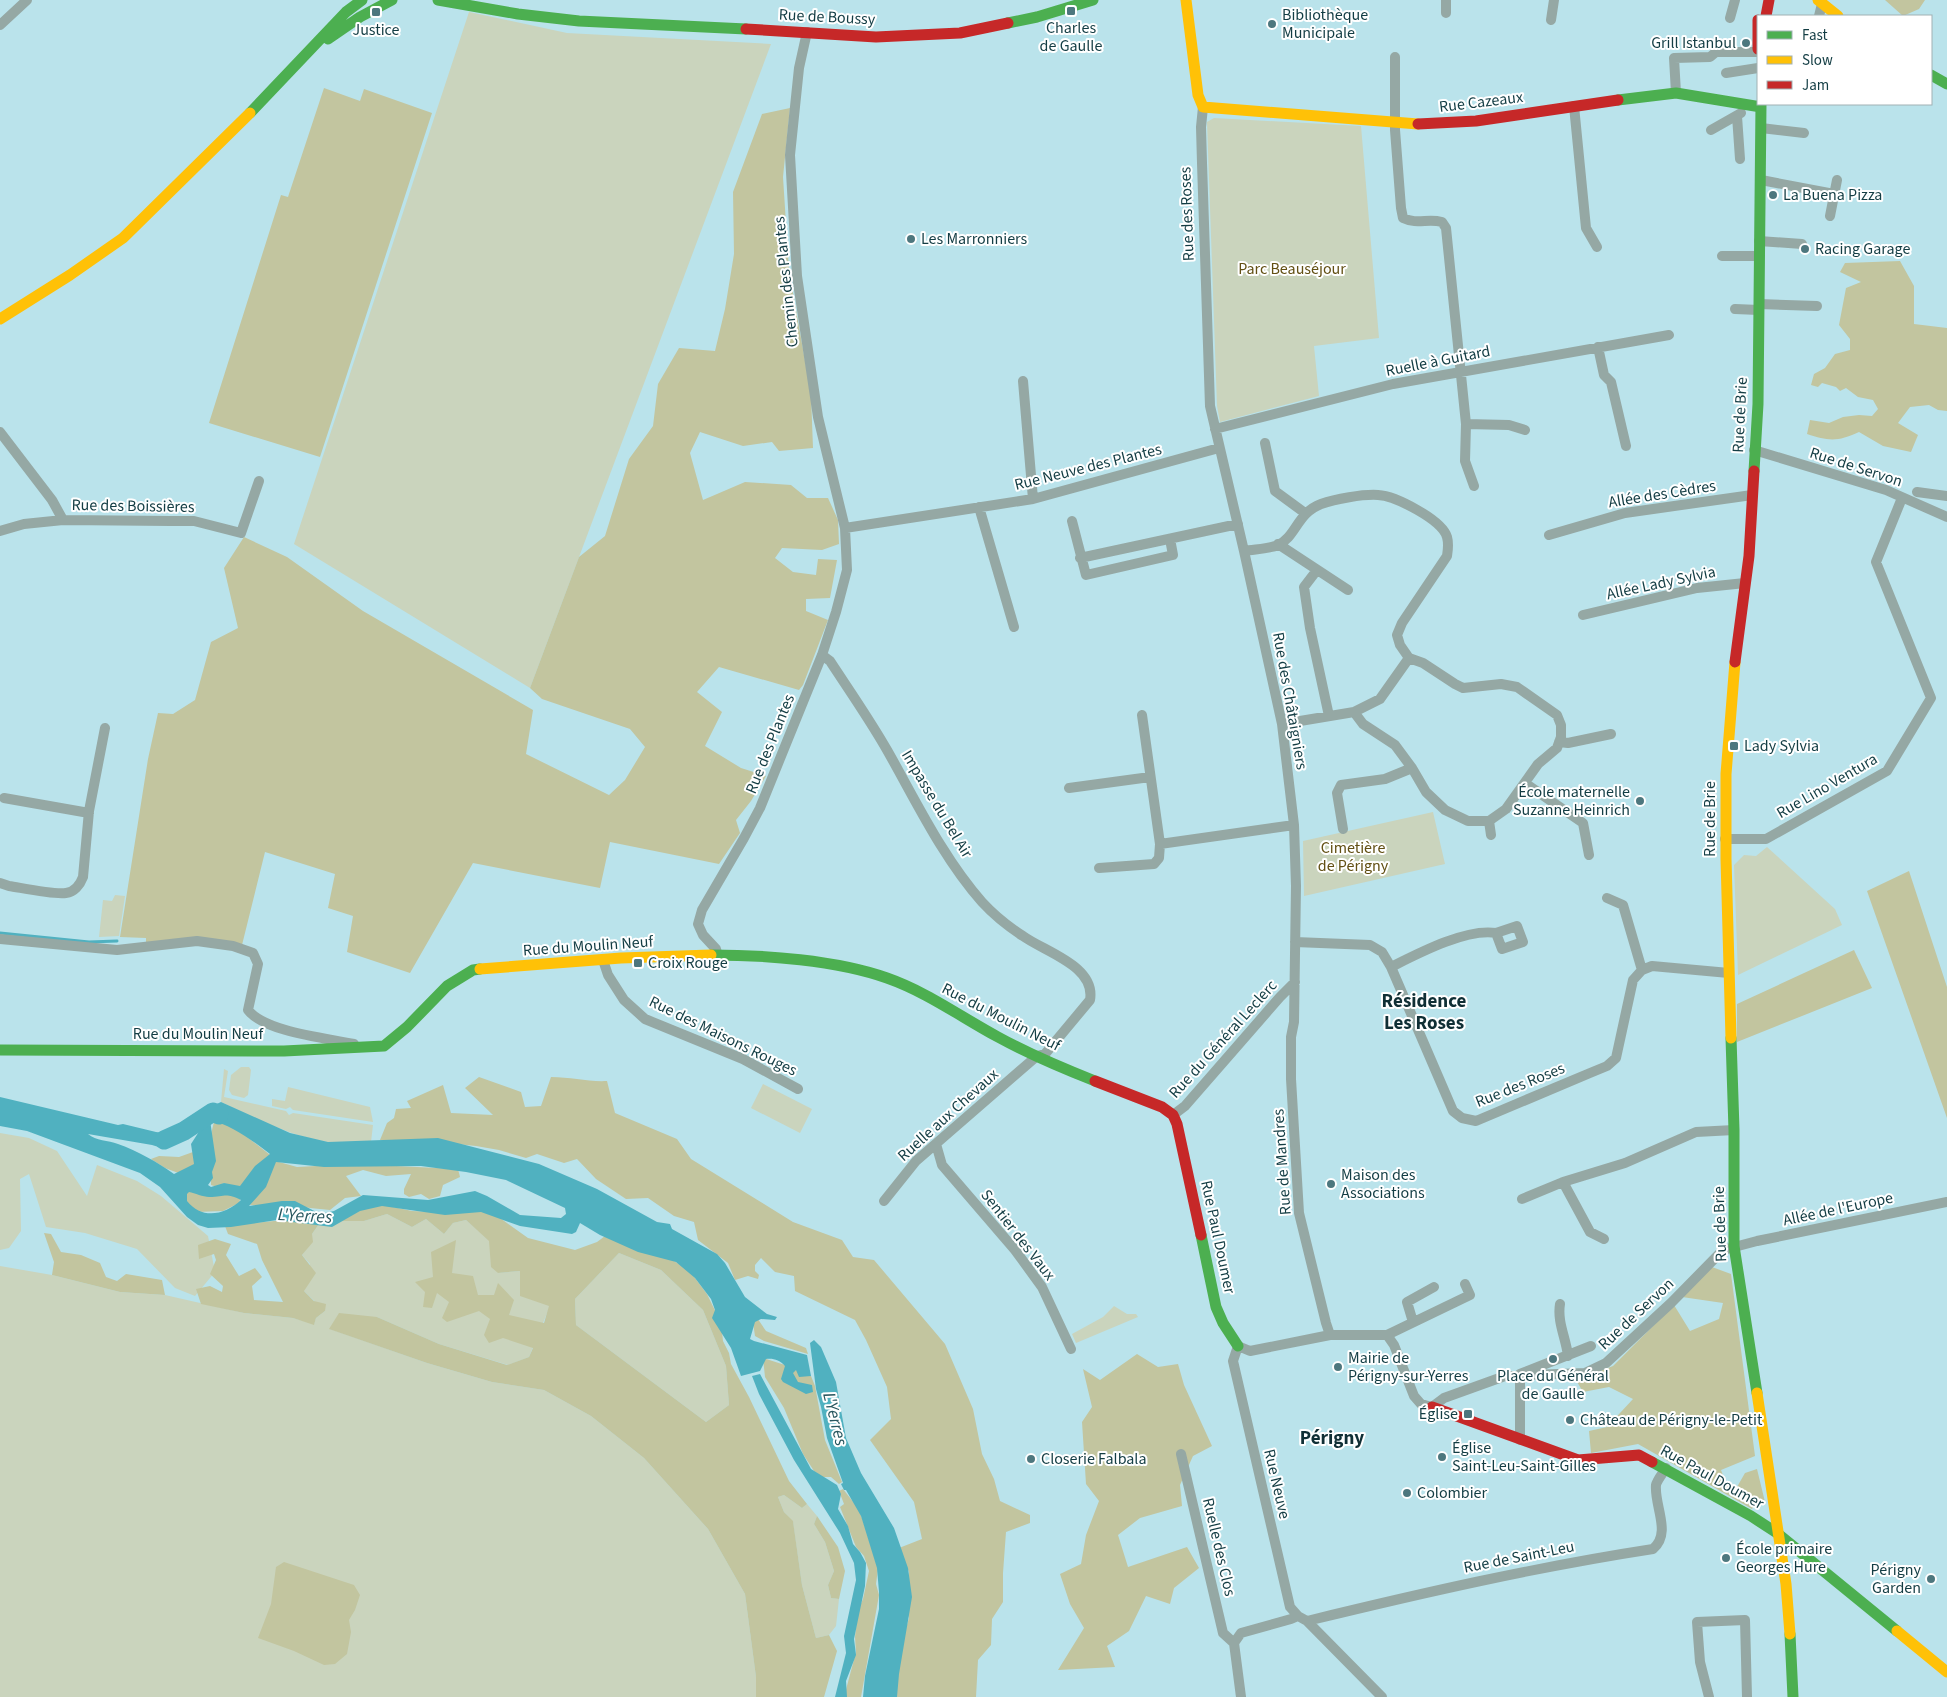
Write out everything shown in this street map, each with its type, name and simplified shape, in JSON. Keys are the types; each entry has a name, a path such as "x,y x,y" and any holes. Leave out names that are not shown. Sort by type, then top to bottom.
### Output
{"street":[{"path":"0,25 27,0"},
{"path":"0,319 70,275 123,238 311,50 346,12 362,0"},
{"path":"311,50 370,5 392,0"},
{"name":"Rue de Boussy","path":"438,0 563,20 876,37 960,33 1037,17 1093,0"},
{"name":"Rue des Roses","path":"1186,0 1198,95 1203,107 1201,127 1209,396 1215,429"},
{"path":"1446,0 1446,13"},
{"path":"1552,20 1554,0"},
{"path":"1730,18 1735,0"},
{"path":"1758,15 1761,0"},
{"path":"1766,15 1769,0"},
{"path":"1819,15 1820,2"},
{"path":"1820,2 1837,15"},
{"path":"1757,25 1757,42"},
{"name":"Chemin des Plantes","path":"808,32 799,68 790,155 797,276 818,416 845,528"},
{"path":"1676,93 1674,58 1710,57 1716,52 1757,51"},
{"path":"1395,56 1395,123 1401,208 1404,218 1413,222 1434,220 1442,222 1446,228 1459,372 1466,424 1465,461 1474,486"},
{"path":"1726,73 1757,68"},
{"path":"1932,76 1947,84"},
{"name":"Rue Cazeaux","path":"1203,107 1395,123 1435,124 1476,121 1676,93 1745,105 1761,105"},
{"path":"1711,130 1737,116 1742,112 1745,105"},
{"name":"Rue de Brie","path":"1761,105 1758,404 1749,556 1736,637 1730,706 1725,839 1734,1130 1734,1246 1789,1611 1793,1697"},
{"path":"1574,106 1586,228 1597,247"},
{"path":"1737,116 1740,159"},
{"path":"1761,128 1804,133"},
{"path":"1761,180 1834,194"},
{"path":"1830,216 1837,180"},
{"path":"1759,241 1802,244"},
{"path":"1722,256 1759,256"},
{"path":"1735,308 1817,306"},
{"name":"Ruelle à Guitard","path":"1215,429 1393,384 1669,335"},
{"path":"1598,347 1604,375 1611,382 1626,446"},
{"path":"1023,381 1033,499"},
{"path":"1466,424 1509,424 1525,430"},
{"name":"Rue des Châtaigniers","path":"1215,429 1282,724 1294,824 1295,982"},
{"path":"0,432 52,500 63,520"},
{"path":"1265,444 1275,491 1305,513"},
{"name":"Rue Neuve des Plantes","path":"845,528 1033,499 1219,448"},
{"name":"Rue de Servon","path":"1754,450 1886,490 1947,517"},
{"name":"Rue des Boissières","path":"0,531 24,524 63,520 194,521 241,533 258,481"},
{"path":"1917,492 1947,496"},
{"path":"1244,551 1278,544 1291,533 1305,513 1323,503 1377,495 1403,501 1442,527 1449,545 1446,556 1402,623 1397,635 1400,645 1409,658 1423,663 1463,688 1501,684 1518,687 1557,715 1562,725 1560,742 1557,748 1538,764 1506,809 1489,821 1468,821 1445,810 1426,792 1412,768 1395,745 1363,724 1354,712"},
{"name":"Allée des Cèdres","path":"1549,534 1626,513 1752,495"},
{"name":"Rue Lino Ventura","path":"1725,839 1766,839 1887,771 1931,698 1876,562 1902,498"},
{"path":"979,506 1014,627"},
{"path":"1072,521 1080,558 1086,575 1173,555 1170,539"},
{"path":"1080,558 1238,524"},
{"name":"Rue des Plantes","path":"718,956 716,949 703,935 698,924 702,910 760,808 822,655 836,612 846,570 845,528"},
{"path":"1278,544 1348,590"},
{"path":"1317,570 1304,587 1310,628 1329,716"},
{"name":"Allée Lady Sylvia","path":"1583,614 1696,588 1745,583"},
{"name":"Impasse du Bel Air","path":"822,655 830,661 886,748 940,845 983,903 1024,937 1068,962 1085,977 1091,994 1090,1000 1045,1054 1037,1056"},
{"path":"1282,724 1354,712 1380,699 1409,658"},
{"path":"1099,868 1154,864 1159,858 1160,844 1142,716"},
{"path":"0,883 8,886 65,893 76,888 83,877 88,813 105,728"},
{"path":"1560,742 1568,743 1611,734"},
{"path":"1344,829 1337,793 1341,785 1385,779 1412,768"},
{"path":"1069,788 1150,777"},
{"path":"1524,783 1583,823 1589,855"},
{"path":"4,798 88,813"},
{"path":"1489,821 1491,835"},
{"path":"1160,844 1294,824"},
{"path":"1607,898 1623,905 1642,970 1652,966 1729,973"},
{"path":"1391,967 1457,938 1489,932 1496,933"},
{"path":"0,939 117,950 196,941 233,946 254,953 258,964 248,1010 254,1018 278,1028 372,1048"},
{"name":"Rue des Roses","path":"1295,942 1370,945 1382,952 1391,967 1453,1111 1462,1118 1476,1121 1607,1066 1616,1058 1633,980 1642,970"},
{"name":"Rue du Moulin Neuf","path":"0,1050 284,1051 372,1048 384,1046 397,1038 446,985 458,976 473,970 604,960 718,956 775,957 868,972 903,984 972,1023 1037,1056 1162,1107 1173,1115"},
{"name":"Rue des Maisons Rouges","path":"604,960 608,975 624,1000 645,1019 743,1059 798,1089"},
{"name":"Rue du Général Leclerc","path":"1173,1115 1185,1106 1295,982"},
{"name":"Rue de Mandres","path":"1295,982 1294,1022 1291,1037 1291,1079 1299,1213 1330,1335"},
{"name":"Ruelle aux Chevaux","path":"884,1201 916,1161 1037,1056"},
{"name":"Rue Paul Doumer","path":"1173,1115 1177,1124 1211,1280 1211,1291 1223,1325 1238,1346"},
{"path":"1522,1199 1563,1182 1625,1163 1696,1132 1734,1130"},
{"name":"Sentier des Vaux","path":"936,1144 942,1166 1015,1250 1042,1287 1071,1349"},
{"path":"1563,1182 1590,1232 1604,1239"},
{"name":"Allée de l'Europe","path":"1734,1246 1947,1202"},
{"name":"Rue de Servon","path":"1432,1407 1444,1398 1505,1376 1520,1377 1584,1373 1606,1363 1671,1303 1723,1250 1734,1246"},
{"path":"1238,1346 1250,1351 1330,1335 1387,1335 1470,1295 1465,1284"},
{"path":"1413,1322 1407,1302 1434,1287"},
{"path":"1560,1304 1558,1314 1567,1342 1568,1356"},
{"name":"Rue Paul Doumer","path":"1387,1335 1394,1345 1414,1396 1420,1404 1578,1460 1639,1455 1666,1468 1751,1516 1777,1533 1947,1672"},
{"name":"Rue Neuve","path":"1238,1346 1233,1361 1290,1608 1382,1697"},
{"path":"1520,1440 1520,1374 1591,1346"},
{"name":"Ruelle des Clos","path":"1182,1454 1223,1633 1234,1643"},
{"name":"Rue de Saint-Leu","path":"1234,1643 1241,1633 1291,1619 1577,1561 1653,1549 1661,1540 1662,1524 1656,1484 1666,1468"},
{"path":"1709,1697 1700,1662 1697,1622 1745,1620 1747,1697"},
{"path":"1234,1643 1241,1697"}],"green space":[{"path":"1885,0 1925,0 1919,9 1902,15"},
{"path":"469,12 567,33 771,44 530,688 294,544"},
{"path":"324,88 360,101 364,89 432,113 320,457 209,423 281,195 288,197"},
{"path":"790,108 783,177 789,270 811,395 813,448 779,451 772,442 743,446 700,432 690,453 703,500 745,482 791,485 807,498 828,498 838,520 839,544 822,550 782,548 775,558 793,572 816,575 818,559 837,560 830,598 806,599 806,611 828,620 803,685 799,690 719,667 697,692 722,712 705,746 741,768 766,776 751,801 736,820 740,833 719,864 610,842 600,888 473,863 410,973 347,952 353,916 328,908 335,874 265,852 242,945 146,944 146,938 120,937 148,759 158,713 173,714 195,700 211,642 238,628 224,568 244,537 287,557 363,611 533,710 526,754 609,795 625,780 645,747 630,729 542,699 530,688 579,557 605,536 629,459 653,426 658,384 679,348 715,351 725,309 734,254 733,192 762,114"},
{"name":"Parc Beauséjour","path":"1214,118 1361,126 1379,338 1314,346 1319,396 1220,422 1217,406 1207,122"},
{"path":"1900,261 1914,286 1914,324 1947,328 1947,411 1938,410 1929,405 1910,407 1898,423 1918,435 1911,452 1883,446 1859,432 1839,439 1821,438 1807,434 1810,420 1829,423 1843,417 1872,416 1878,409 1873,400 1858,397 1846,388 1840,391 1836,387 1822,383 1818,387 1811,385 1814,374 1825,368 1835,354 1850,350 1850,339 1839,325 1846,288 1861,282 1840,272 1845,263"},
{"name":"Cimetière de Périgny","path":"1433,812 1445,864 1304,896 1303,841"},
{"path":"1767,847 1835,909 1842,925 1738,975 1734,865 1744,855 1756,856"},
{"path":"1909,871 1947,987 1947,1118 1867,891"},
{"path":"115,895 125,896 119,936 99,937 103,900 112,901"},
{"path":"1854,950 1872,988 1737,1042 1737,1004"},
{"path":"241,1067 249,1067 251,1070 248,1095 244,1098 232,1095 229,1090 231,1075"},
{"path":"224,1069 228,1071 224,1097 286,1111 289,1115 293,1113 373,1125 371,1142 338,1143 313,1139 272,1126 221,1102"},
{"path":"479,1077 521,1092 525,1107 541,1106 551,1077 607,1081 615,1113 677,1139 691,1159 793,1222 842,1240 853,1257 874,1260 945,1344 973,1409 982,1454 994,1479 1000,1501 1030,1515 1030,1523 1006,1532 1003,1602 992,1619 991,1645 978,1660 976,1697 895,1697 899,1636 907,1625 909,1618 906,1607 909,1572 899,1548 922,1539 914,1502 870,1440 891,1419 887,1387 855,1320 795,1291 794,1276 775,1272 761,1258 755,1265 755,1271 759,1275 758,1279 748,1276 735,1280 728,1263 698,1240 694,1222 674,1216 648,1198 626,1199 596,1179 577,1159 564,1163 537,1154 526,1158 476,1146 418,1140 380,1140 387,1123 394,1118 396,1109 411,1108 407,1101 443,1085 451,1113 493,1115 465,1088"},
{"path":"763,1084 812,1109 800,1133 751,1108"},
{"path":"288,1087 370,1107 373,1122 293,1110 290,1107 286,1109 272,1106 272,1099 285,1101"},
{"path":"215,1118 237,1129 279,1162 297,1167 355,1164 458,1169 460,1177 443,1185 440,1196 429,1199 421,1194 409,1197 404,1194 404,1189 411,1174 386,1176 363,1170 346,1176 361,1196 345,1198 330,1210 278,1202 260,1207 247,1204 243,1189 233,1189 224,1183 217,1187 211,1185 210,1138"},
{"path":"0,1133 29,1138 57,1151 87,1196 97,1165 137,1181 161,1196 208,1236 215,1272 195,1296 175,1288 137,1249 85,1233 46,1227 29,1174 20,1179 21,1231 9,1248 0,1250"},
{"path":"193,1152 197,1180 165,1168 151,1159 159,1156 179,1157"},
{"path":"189,1187 226,1192 231,1196 241,1196 239,1203 223,1211 196,1212 175,1195"},
{"path":"379,1204 412,1211 434,1212 472,1207 500,1218 528,1238 575,1250 597,1242 605,1236 674,1261 689,1270 707,1294 721,1323 723,1341 729,1353 731,1364 789,1481 807,1504 802,1508 784,1495 778,1497 784,1512 793,1521 802,1585 816,1638 829,1635 837,1651 824,1697 756,1697 756,1677 745,1594 708,1529 644,1458 591,1416 544,1390 492,1382 427,1363 329,1329 339,1313 377,1317 439,1344 507,1365 529,1357 533,1348 503,1338 489,1343 484,1335 490,1319 479,1311 447,1322 442,1318 449,1302 437,1293 432,1308 423,1307 425,1292 415,1282 433,1277 431,1252 456,1240 452,1273 473,1276 478,1295 494,1295 498,1283 514,1300 509,1315 544,1323 549,1306 520,1296 520,1271 498,1273 491,1267 489,1241 466,1220 453,1223 444,1234 426,1219 412,1227 387,1214 364,1221 335,1221 319,1224 312,1234 313,1242 302,1255 316,1273 304,1291 314,1301 326,1304 325,1311 316,1318 314,1325 293,1318 244,1313 201,1304 196,1289 210,1286 222,1292 223,1286 210,1274 216,1260 214,1254 199,1259 198,1245 215,1239 231,1244 226,1255 239,1276 255,1268 262,1277 252,1286 254,1300 283,1302 262,1260 257,1244 228,1234 225,1226 274,1221 311,1221","holes":["619,1253 661,1270 703,1310 726,1366 729,1405 706,1422 576,1325 575,1299"]},
{"path":"387,1214 412,1227 426,1219 444,1234 453,1223 466,1220 490,1241 498,1273 520,1271 550,1306 529,1357 508,1365 439,1344 377,1317 330,1329 427,1363 492,1382 544,1390 591,1416 644,1458 708,1529 745,1594 756,1677 756,1697 0,1697 0,1266 52,1275 120,1292 165,1295 244,1313 293,1318 314,1324 316,1318 325,1311 304,1291 310,1264 302,1255 312,1242 312,1234 319,1224 335,1221 364,1221"},
{"path":"44,1233 51,1234 61,1252 81,1255 100,1263 106,1277 117,1281 126,1274 162,1280 165,1295 120,1292 52,1275 54,1262"},
{"path":"619,1253 661,1270 703,1310 726,1366 729,1405 706,1422 576,1325 575,1299"},
{"path":"1712,1267 1731,1274 1755,1456 1721,1470 1726,1483 1737,1487 1745,1473 1757,1469 1765,1502 1758,1499 1752,1509 1638,1444 1591,1453 1589,1431 1607,1427 1633,1399 1609,1387 1583,1392 1576,1380 1613,1366 1674,1305 1690,1331 1719,1319 1723,1303 1682,1297"},
{"path":"1114,1306 1127,1314 1136,1314 1138,1317 1076,1343 1072,1334 1103,1317"},
{"path":"751,1309 766,1331 806,1348 808,1354 764,1341 755,1336"},
{"path":"1137,1354 1158,1367 1178,1364 1184,1385 1212,1446 1193,1456 1180,1485 1182,1506 1140,1518 1118,1535 1128,1567 1187,1547 1199,1568 1174,1588 1170,1604 1146,1596 1129,1631 1107,1646 1115,1667 1058,1670 1084,1628 1070,1604 1060,1574 1081,1564 1086,1535 1099,1501 1086,1484 1082,1422 1092,1407 1083,1369 1100,1380"},
{"path":"763,1358 811,1376 815,1386 825,1440 842,1482 839,1484 831,1477 822,1477 814,1471 803,1454 784,1408 765,1377"},
{"path":"843,1489 858,1508 878,1569 876,1584 879,1595 861,1697 844,1697 856,1652 855,1637 858,1610 863,1599 869,1571 864,1556 856,1547 840,1507 844,1504 839,1491"},
{"path":"784,1495 802,1508 807,1504 817,1516 814,1524 825,1542 834,1571 828,1585 831,1598 839,1599 836,1626 829,1635 816,1638 802,1585 793,1522 784,1512 778,1497"},
{"path":"817,1516 838,1547 845,1571 839,1599 831,1598 828,1585 834,1571 825,1542 814,1524"},
{"path":"284,1562 354,1585 360,1595 349,1620 351,1632 347,1654 335,1664 324,1665 294,1651 258,1638 271,1604 276,1567"}],"water":[{"path":"0,1097 156,1132 170,1134 185,1126 187,1130 165,1149 88,1134 133,1150 174,1174 194,1164 191,1144 200,1130 196,1119 210,1107 221,1102 290,1133 328,1142 438,1138 539,1164 597,1189 657,1222 670,1224 672,1229 717,1254 725,1263 745,1297 767,1314 777,1317 775,1320 761,1319 755,1322 750,1339 807,1355 811,1376 799,1377 796,1370 793,1373 798,1382 812,1385 813,1392 806,1394 783,1382 781,1379 785,1366 774,1359 766,1359 760,1371 741,1376 731,1348 712,1318 715,1310 711,1299 695,1278 676,1262 638,1252 600,1235 580,1223 576,1232 572,1234 520,1226 481,1212 445,1215 382,1206 360,1211 332,1227 277,1220 231,1227 208,1228 198,1225 187,1217 160,1187 140,1173 27,1131 0,1126","holes":["210,1120 218,1122 249,1138 270,1154 255,1166 240,1186 224,1183 211,1187 208,1185 213,1178 212,1172 216,1161","276,1162 324,1167 421,1166 506,1180 565,1208 566,1214 561,1218 520,1215 475,1191 428,1200 363,1195 334,1211 320,1214 295,1201 249,1206 266,1187","189,1192 209,1197 228,1196 241,1200 221,1212 206,1213 193,1207 187,1201 187,1194"]},
{"path":"814,1340 821,1347 836,1382 846,1438 861,1473 894,1528 908,1568 912,1597 897,1697 863,1697 865,1676 879,1609 877,1568 861,1516 841,1484 843,1483 827,1438 816,1389 810,1343"},
{"path":"760,1374 811,1469 837,1485 841,1494 838,1509 848,1526 853,1544 866,1563 865,1586 854,1639 856,1655 846,1681 847,1697 835,1697 846,1653 844,1636 856,1580 854,1563 840,1533 794,1460 759,1394 752,1376"}],"waterway":[{"path":"0,933 89,942 117,941"},
{"name":"L'Yerres","path":"164,1140 184,1131 213,1112 219,1115"}],"traffic: fast":[{"path":"250,113 346,12 362,0"},
{"path":"328,39 360,17 392,0"},
{"path":"438,0 518,14 579,21 746,29"},
{"path":"1008,23 1037,17 1093,0"},
{"path":"1932,76 1947,84"},
{"path":"1618,100 1676,93 1761,107"},
{"path":"1754,471 1758,404 1761,105"},
{"path":"711,955 754,956 823,963 887,978 930,998 1022,1049 1095,1081"},
{"path":"0,1050 284,1051 384,1046 407,1027 447,986 473,970 480,969"},
{"path":"1731,1038 1734,1130 1734,1246 1757,1393"},
{"path":"1201,1235 1216,1307 1223,1323 1238,1346"},
{"path":"1652,1462 1751,1516 1777,1533 1897,1631"},
{"path":"1790,1634 1793,1697"}],"traffic: slow":[{"path":"1186,0 1198,95 1203,107 1418,124"},
{"path":"1818,0 1837,15"},
{"path":"0,319 70,275 123,238 250,113"},
{"path":"1731,1038 1726,859 1726,774 1735,662"},
{"path":"480,969 621,958 711,955"},
{"path":"1757,1393 1786,1584 1790,1634"},
{"path":"1897,1631 1947,1672"}],"traffic: jam":[{"path":"1766,15 1769,0"},
{"path":"746,29 876,37 960,33 1008,23"},
{"path":"1418,124 1476,121 1618,100"},
{"path":"1735,662 1749,556 1754,471"},
{"path":"1095,1081 1162,1107 1173,1115 1177,1124 1201,1235"},
{"path":"1432,1407 1578,1460 1639,1455 1652,1462"}],"place":[{"name":"Charles de Gaulle","path":"1071,11"},
{"name":"Justice","path":"376,12"},
{"name":"Bibliothèque Municipale","path":"1272,24"},
{"name":"Grill Istanbul","path":"1746,43"},
{"name":"La Buena Pizza","path":"1773,195"},
{"name":"Les Marronniers","path":"911,239"},
{"name":"Racing Garage","path":"1805,249"},
{"name":"Lady Sylvia","path":"1734,746"},
{"name":"École maternelle Suzanne Heinrich","path":"1640,801"},
{"name":"Croix Rouge","path":"638,963"},
{"name":"Maison des Associations","path":"1331,1184"},
{"name":"Place du Général de Gaulle","path":"1553,1359"},
{"name":"Mairie de Périgny-sur-Yerres","path":"1338,1367"},
{"name":"Église","path":"1468,1414"},
{"name":"Château de Périgny-le-Petit","path":"1570,1420"},
{"name":"Église Saint-Leu-Saint-Gilles","path":"1442,1457"},
{"name":"Closerie Falbala","path":"1031,1459"},
{"name":"Colombier","path":"1407,1493"},
{"name":"École primaire Georges Hure","path":"1726,1558"},
{"name":"Périgny Garden","path":"1931,1579"}],"district":[{"name":"Résidence Les Roses","path":"1424,1012"},
{"name":"Périgny","path":"1332,1438"}]}
